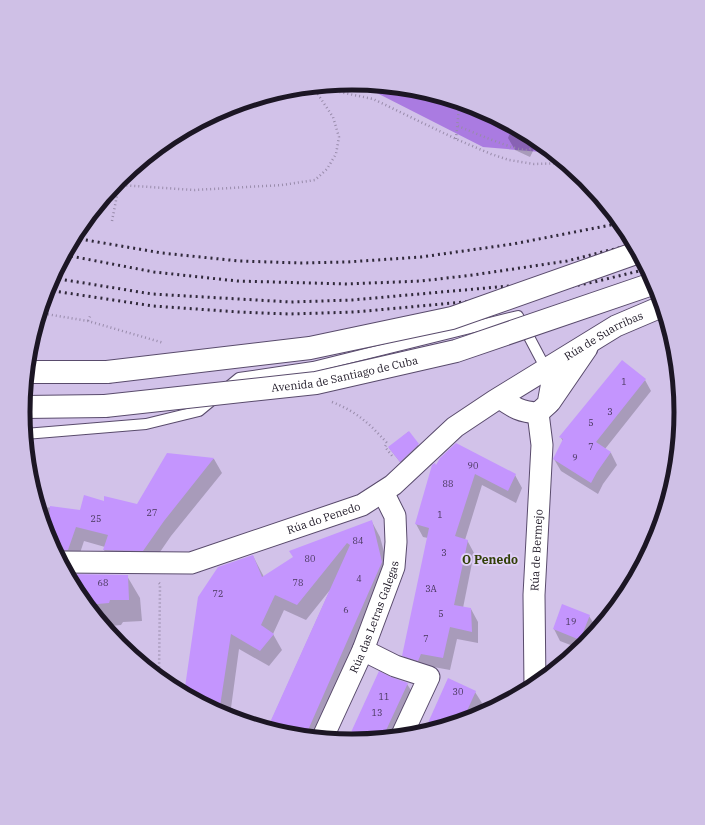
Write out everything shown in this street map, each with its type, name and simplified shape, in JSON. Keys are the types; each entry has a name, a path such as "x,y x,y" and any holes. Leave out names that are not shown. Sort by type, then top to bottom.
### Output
{"highway":[{"path":"33,372 107,372 310,348 452,318 633,254"},
{"name":"Avenida de Santiago de Cuba","path":"30,407 105,406 316,383 456,351 648,285"}],"street":[{"name":"Rúa de Suarribas","path":"546,369 616,326 658,308"},
{"path":"500,398 525,412 543,408 592,341"},
{"name":"Rúa do Penedo","path":"67,562 191,563 362,505 393,486 455,427 546,369"},
{"name":"Rúa de Bermejo","path":"534,679 534,595 543,408 552,382 546,369"},
{"name":"Rúa das Letras Galegas","path":"325,733 363,650 394,567 396,542 395,516 383,492"},
{"path":"363,650 395,666 428,677 404,731"}],"lane":[{"path":"31,434 146,424 199,411 239,378 313,367 518,316 546,369"}],"path":[{"path":"338,91 373,99 456,139 509,160 534,164 557,163"},
{"path":"123,185 195,190 282,185 315,180 327,169 336,154 339,137 333,117 318,92"},
{"path":"456,139 459,108"},
{"path":"458,126 525,150 535,147"},
{"path":"112,222 118,191"},
{"path":"46,314 88,321 165,343"},
{"path":"88,321 91,314"},
{"path":"330,401 352,411 370,425 387,443 385,447 406,473"},
{"path":"157,581 160,584 160,671"}],"shaded area":[{"path":"373,91 415,96 456,107 495,123 532,144 543,152 483,147"}],"building":[{"path":"622,360 646,379 596,442 611,452 591,483 553,459 563,439 559,437"},
{"path":"409,431 419,444 400,462 388,447"},
{"path":"456,443 516,474 508,491 475,474 455,536 468,540 454,605 471,608 472,632 450,627 443,658 421,654 418,661 402,656 429,528 415,524 432,465 435,463 436,465 440,458"},
{"path":"167,453 214,458 164,521 143,551 103,550 108,535 76,527 68,550 61,551 48,518 49,518 50,506 80,510 84,495 104,501 104,496 137,504"},
{"path":"372,520 382,562 307,732 269,724 350,545 347,543 297,605 275,595 261,625 274,634 260,651 231,634 220,706 185,688 198,597 218,567 253,555 262,577 293,557 289,551"},
{"path":"73,574 128,575 129,600 110,600 109,603 93,604"},
{"path":"562,604 590,615 580,640 553,629"},
{"path":"379,671 408,683 385,733 350,735"},
{"path":"448,678 476,691 466,714 426,726"}],"railway":[{"path":"80,239 162,253 239,261 301,263 347,262 421,257 513,244 614,224"},
{"path":"70,256 154,272 237,281 347,284 421,281 473,275 567,261 629,245"},
{"path":"59,279 152,294 291,302 352,300 520,285 595,273 638,261"},
{"path":"54,291 153,306 239,312 289,314 355,312 518,297 594,282 642,270"}],"district":[{"name":"O Penedo","path":"490,560"}]}
